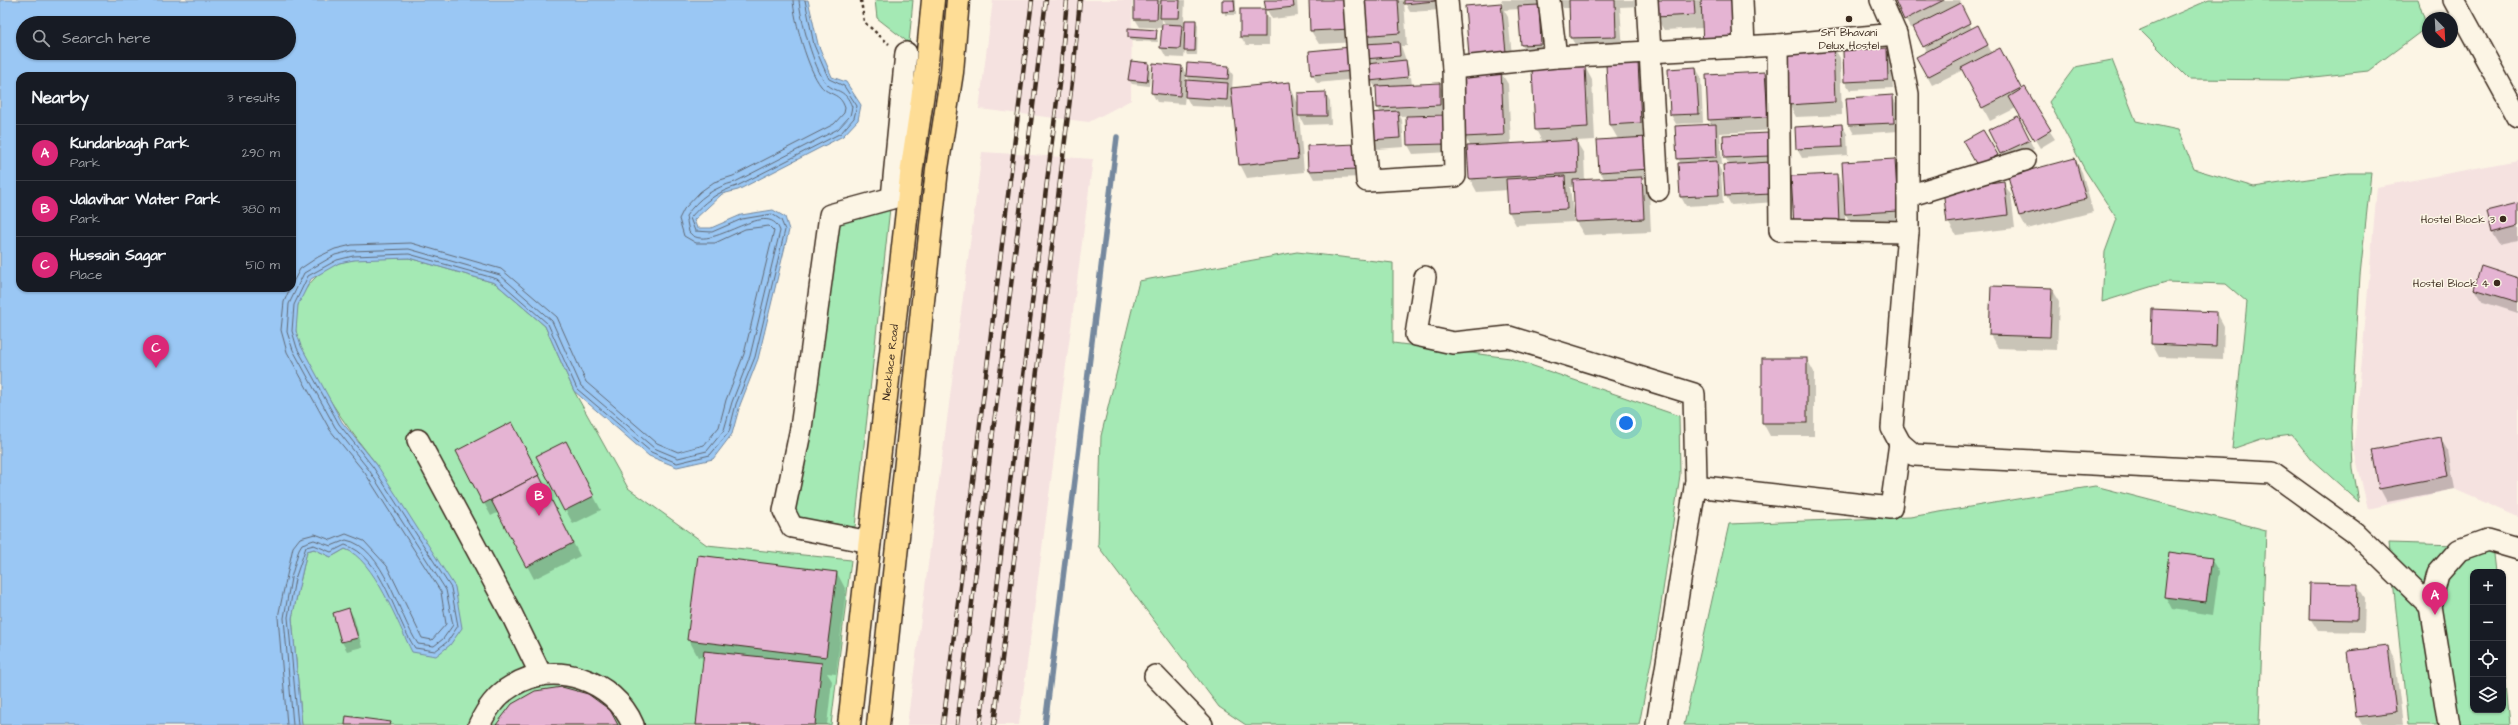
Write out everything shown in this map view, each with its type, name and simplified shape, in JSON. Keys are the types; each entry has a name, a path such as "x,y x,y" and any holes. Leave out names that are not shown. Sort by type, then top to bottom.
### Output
{"main road":[{"name":"Necklace Road","path":"849,725 912,167 926,73 933,0"},
{"path":"878,725 937,169 952,72 958,0"}],"street":[{"path":"1354,0 1367,181 1455,176 1453,68 1447,0"},
{"path":"1549,0 1556,57"},
{"path":"1647,0 1658,190"},
{"path":"1742,0 1744,47"},
{"path":"1881,0 1896,34 1908,94 1908,232 1892,428 1900,443 1914,456 2272,473 2355,533 2430,606"},
{"path":"2454,0 2518,117"},
{"path":"1453,68 1556,57 1778,45 1896,34"},
{"path":"1778,45 1780,230 1908,232"},
{"path":"870,542 792,527 784,511 801,428 830,215 892,198 906,53"},
{"path":"1908,196 2025,160"},
{"path":"1425,277 1416,335 1453,343 1509,337 1694,394 1695,486 1657,725"},
{"path":"418,440 512,615 541,675"},
{"path":"1695,486 1891,508 1900,443"},
{"path":"2449,725 2430,606 2438,574 2459,550 2487,540 2518,549"},
{"path":"479,725 489,706 512,685 541,675 567,674 591,681 612,695 628,715 632,725"},
{"path":"1155,676 1202,725"}],"path":[{"path":"861,0 864,22 892,47 906,53"}],"shaded area":[{"path":"993,0 1132,0 1131,100 1089,122 979,109"},
{"path":"982,152 1093,159 1019,725 907,725"},
{"path":"2518,160 2518,517 2454,489 2368,509 2354,450 2377,187"}],"green space":[{"path":"875,0 913,0 909,43 877,18"},
{"path":"2209,0 2418,0 2422,12 2422,31 2368,71 2287,80 2189,79 2140,30"},
{"path":"2112,60 2136,121 2178,130 2194,169 2254,187 2348,173 2371,173 2360,275 2351,428 2353,468 2359,502 2311,459 2292,435 2261,439 2232,449 2247,302 2226,284 2166,282 2102,302 2105,252 2117,219 2085,170 2049,102 2075,67"},
{"path":"890,208 855,527 796,518 793,508 839,220"},
{"path":"1297,252 1393,263 1393,343 1510,358 1679,416 1680,475 1657,631 1639,725 1246,725 1219,707 1098,546 1101,436 1139,281"},
{"path":"409,258 495,283 545,326 574,391 628,488 707,545 851,560 831,725 302,725 292,618 307,551 314,549 331,557 345,549 355,552 374,574 377,465 341,417 300,345 296,332 296,310 305,290 312,281 329,267 356,259"},
{"path":"2095,486 2266,530 2259,725 1684,725 1729,524 1910,517"},
{"path":"2389,543 2492,546 2495,569 2470,569 2470,713 2506,713 2506,686 2510,725 2408,725"}],"water":[{"path":"0,0 808,0 818,44 832,77 846,82 861,105 858,120 843,136 738,190 722,194 694,220 697,228 711,228 741,215 773,210 785,217 789,230 758,359 740,405 732,434 713,459 677,467 649,456 574,391 545,326 495,283 409,258 354,260 339,263 311,279 298,305 296,331 301,346 342,422 377,465 455,587 462,628 450,645 436,656 412,652 384,594 366,565 356,555 345,549 331,557 314,549 307,551 292,618 302,725 0,725"}],"building":[{"path":"1134,0 1158,0 1157,19 1134,19"},
{"path":"1161,0 1180,0 1179,18 1160,18"},
{"path":"1222,0 1234,0 1235,11 1222,12"},
{"path":"1264,0 1293,0 1294,7 1266,10"},
{"path":"1309,0 1350,0 1351,29 1310,31"},
{"path":"1357,0 1398,0 1400,33 1360,36"},
{"path":"1404,0 1435,0 1435,1 1404,4"},
{"path":"1569,0 1615,0 1616,37 1570,38"},
{"path":"1655,0 1694,0 1695,15 1655,17"},
{"path":"1701,0 1736,0 1738,43 1703,45"},
{"path":"1895,0 1944,0 1904,20"},
{"path":"1501,3 1506,52 1469,55 1465,6"},
{"path":"1960,3 1970,23 1923,47 1913,27"},
{"path":"1539,5 1541,44 1521,45 1518,6"},
{"path":"1240,9 1265,9 1265,37 1240,37"},
{"path":"1185,20 1196,20 1195,51 1184,51"},
{"path":"1162,24 1182,25 1180,49 1160,48"},
{"path":"1978,25 1988,45 1927,77 1916,57"},
{"path":"1128,28 1157,30 1156,39 1128,37"},
{"path":"1399,42 1400,56 1365,59 1364,44"},
{"path":"1833,44 1835,102 1788,105 1785,47"},
{"path":"1351,47 1353,71 1311,75 1309,51"},
{"path":"1887,48 1888,80 1844,82 1843,51"},
{"path":"2000,48 2021,88 1982,108 1961,68"},
{"path":"1406,60 1408,77 1369,81 1367,64"},
{"path":"1131,61 1149,63 1147,82 1128,80"},
{"path":"1638,62 1641,123 1609,125 1606,64"},
{"path":"1153,63 1182,66 1180,96 1151,93"},
{"path":"1187,63 1229,66 1228,79 1186,76"},
{"path":"1585,66 1588,127 1535,130 1532,69"},
{"path":"1696,67 1699,114 1670,115 1668,69"},
{"path":"1501,70 1504,135 1464,137 1461,72"},
{"path":"1765,72 1768,117 1708,120 1706,75"},
{"path":"1186,80 1228,83 1227,100 1185,97"},
{"path":"1290,82 1298,159 1239,165 1231,88"},
{"path":"1440,83 1440,105 1377,108 1376,86"},
{"path":"2025,87 2051,130 2034,140 2009,97"},
{"path":"1326,92 1327,116 1298,116 1298,93"},
{"path":"1893,95 1894,123 1848,125 1846,98"},
{"path":"1398,111 1400,138 1370,140 1369,113"},
{"path":"1445,115 1446,144 1407,145 1406,116"},
{"path":"2018,116 2030,140 2000,154 1988,130"},
{"path":"1716,124 1717,157 1677,159 1675,126"},
{"path":"1842,124 1843,147 1796,149 1795,127"},
{"path":"1983,130 1998,155 1978,167 1963,141"},
{"path":"1769,133 1770,156 1724,158 1723,135"},
{"path":"1648,137 1650,169 1599,172 1597,140"},
{"path":"1577,140 1578,173 1469,179 1467,146"},
{"path":"1356,144 1357,169 1308,171 1307,146"},
{"path":"2075,158 2086,199 2019,216 2008,176"},
{"path":"1895,159 1898,211 1845,214 1842,162"},
{"path":"1717,161 1719,195 1680,197 1678,163"},
{"path":"1770,162 1772,194 1725,196 1723,165"},
{"path":"1837,174 1839,222 1794,225 1791,176"},
{"path":"1565,176 1567,209 1508,212 1506,179"},
{"path":"1642,177 1644,219 1575,222 1573,180"},
{"path":"2004,181 2008,215 1947,223 1943,189"},
{"name":"Hostel Block 3","path":"2518,203 2518,226 2491,233 2486,211"},
{"name":"Hostel Block 4","path":"2481,266 2518,278 2518,302 2474,289"},
{"path":"1991,286 2052,288 2050,337 1989,335"},
{"path":"2152,309 2217,312 2216,347 2151,344"},
{"path":"1762,358 1807,358 1807,423 1762,423"},
{"path":"512,422 539,475 483,504 456,451"},
{"path":"2441,437 2448,476 2379,489 2372,450"},
{"path":"566,441 594,496 564,511 536,456"},
{"path":"539,475 573,543 526,567 491,500"},
{"path":"2169,552 2212,558 2206,602 2164,597"},
{"path":"698,555 837,572 826,657 687,640"},
{"path":"2310,583 2358,584 2357,620 2309,619"},
{"path":"349,608 358,638 341,642 333,613"},
{"path":"2388,646 2396,712 2356,717 2348,651"},
{"path":"704,651 822,663 815,725 696,725"},
{"path":"562,687 588,694 610,710 618,725 496,725 512,704 535,691"},
{"path":"346,716 391,722 390,725 345,725"}],"waterway":[{"path":"1045,725 1117,137"}],"railway":[{"path":"943,725 1032,0"},
{"path":"957,725 1046,0"},
{"path":"980,725 1060,76 1067,0"},
{"path":"994,725 1073,74 1080,0"}],"place":[{"name":"Sri Bhavani Delux Hostel","path":"1849,19"},
{"name":"Hostel Block 3","path":"2503,219"},
{"name":"Hostel Block 4","path":"2497,283"},
{"name":"Hussain Sagar","path":"156,368"},
{"name":"Jalavihar Water Park","path":"539,516"},
{"name":"Kundanbagh Park","path":"2435,615"}]}
